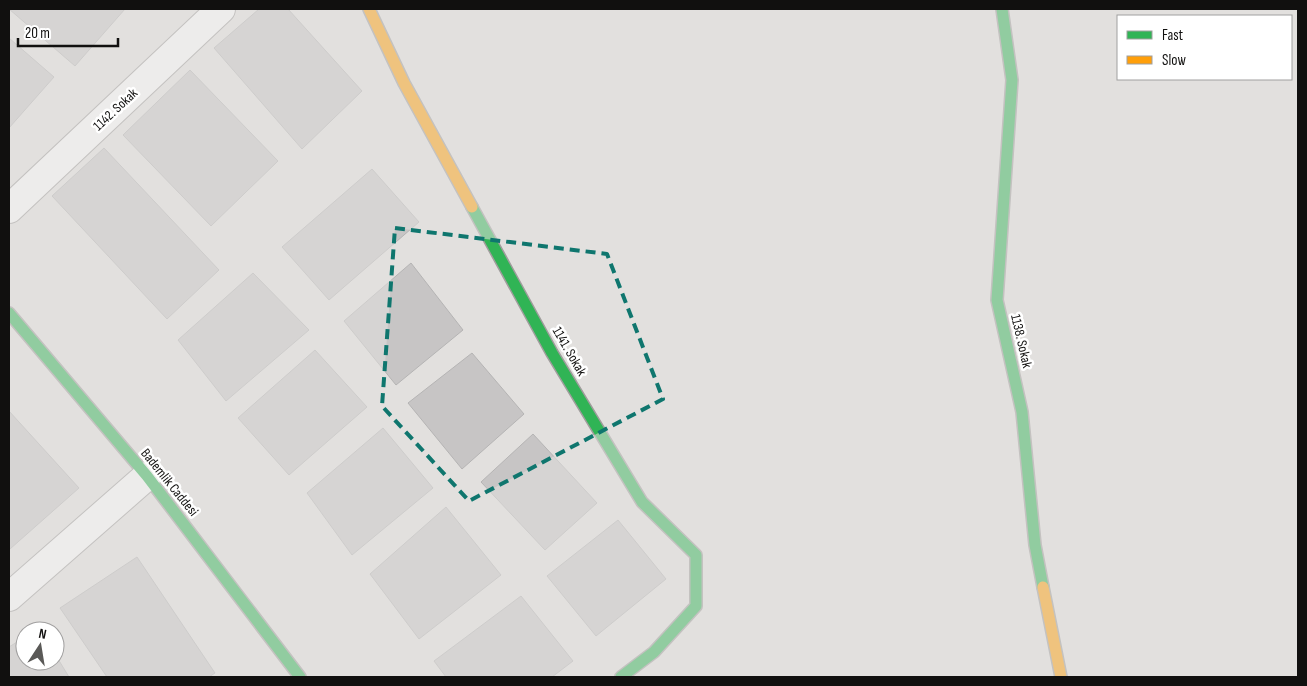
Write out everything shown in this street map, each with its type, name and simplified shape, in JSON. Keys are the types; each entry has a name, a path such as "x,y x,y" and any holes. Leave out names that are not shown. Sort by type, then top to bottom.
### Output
{"street":[{"name":"1142. Sokak","path":"9,209 222,9"},
{"name":"1141. Sokak","path":"369,9 404,83 552,353 642,502 696,555 696,606 654,652 620,677"},
{"name":"1138. Sokak","path":"1002,9 1012,80 997,300 1022,412 1035,545 1061,677"},
{"name":"Bademlik Caddesi","path":"9,313 147,476 300,677"},
{"path":"9,597 147,476"}],"highlighted area":[{"path":"395,228 607,254 663,399 469,501 382,406"}],"building":[{"path":"9,9 125,9 75,66"},
{"path":"259,9 288,9 362,91 302,149 214,48"},
{"path":"9,38 54,77 9,128"},
{"path":"190,70 278,161 211,226 123,135"},
{"path":"104,148 219,270 167,319 52,196"},
{"path":"372,169 419,222 329,300 282,247"},
{"path":"411,263 463,330 396,385 344,321"},
{"path":"253,273 309,330 226,401 178,340"},
{"path":"315,350 367,407 289,475 238,418"},
{"path":"472,353 524,414 462,469 408,403"},
{"path":"9,411 79,488 10,549 9,547"},
{"path":"383,428 433,488 352,555 307,493"},
{"path":"533,434 597,503 545,550 481,482"},
{"path":"446,507 501,575 419,639 370,574"},
{"path":"618,520 666,579 596,636 547,576"},
{"path":"137,557 215,673 209,677 107,677 60,608"},
{"path":"521,596 573,661 552,677 446,677 434,661"},
{"path":"15,643 15,671 65,670 69,677 9,677 9,647"}],"traffic: fast":[{"path":"1002,9 1012,80 997,300 1022,412 1035,545 1043,587"},
{"path":"472,207 552,353 642,502 696,555 696,606 654,652 621,677"},
{"path":"9,313 147,476 300,677"}],"traffic: slow":[{"path":"369,9 404,83 472,207"},
{"path":"1043,587 1061,677"}]}
